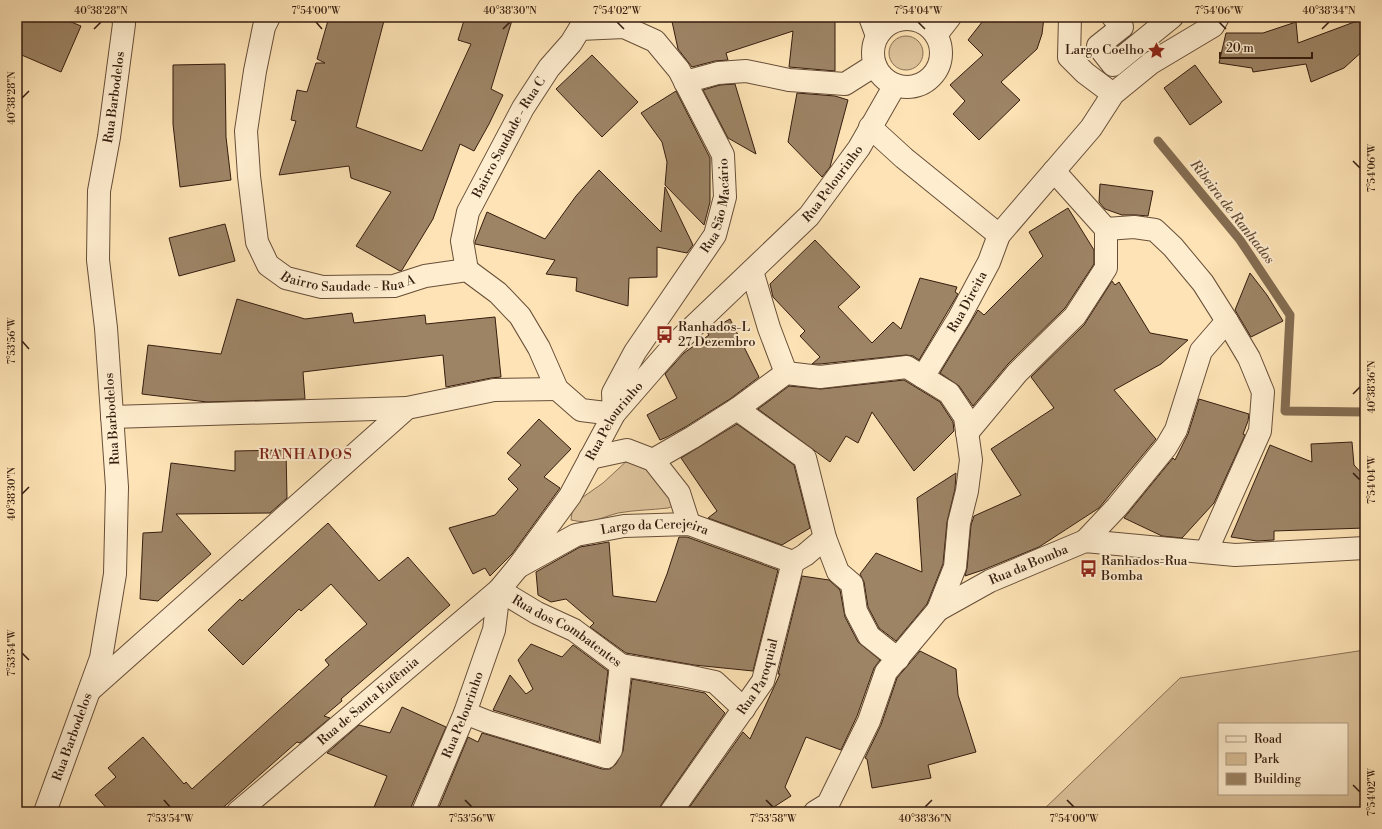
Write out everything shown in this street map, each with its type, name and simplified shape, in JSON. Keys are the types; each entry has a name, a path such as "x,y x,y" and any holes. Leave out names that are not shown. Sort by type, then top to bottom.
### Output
{"street":[{"name":"Rua Barbodelos","path":"44,812 101,658 115,574 117,487 106,328 98,260 99,191 110,137 124,24 123,17"},
{"name":"Bairro Saudade - Rua A","path":"269,17 264,27 255,71 246,130 249,176 257,242 268,265 286,278 322,287 394,286 425,276 467,270"},
{"path":"936,35 950,17"},
{"path":"1070,17 1069,57 1085,74 1113,94"},
{"path":"1113,17 1122,27 1098,46 1113,65 1172,17"},
{"name":"Rua Direita","path":"922,377 959,318 989,262 999,235 1091,128 1113,94 1151,63 1213,26 1218,17"},
{"path":"906,19 918,20 928,26 936,35 941,45 942,55 939,66 934,75 926,82 916,86 895,86 886,81 879,74 873,56 874,27 885,27 895,21 906,19"},
{"name":"Bairro Saudade - Rua C","path":"467,270 462,241 468,212 523,108 549,68 571,43 584,23"},
{"name":"Rua São Macário","path":"584,23 624,26 655,41 679,70 723,155 725,196 715,235 636,352 613,393 614,414"},
{"path":"685,82 718,73 746,70 789,80 845,84 875,65"},
{"name":"Rua Pelourinho","path":"423,812 465,713 494,630 499,590 518,567 570,496 614,414 674,345 809,216 859,148 895,86"},
{"path":"870,127 904,158 999,235"},
{"path":"967,433 1017,373 1075,316 1106,268 1106,229 1054,171"},
{"path":"1106,229 1134,227 1155,230 1173,247 1203,282 1249,358 1263,392 1260,431 1206,552"},
{"path":"467,270 498,293 520,316 539,348 558,389 581,410 614,414"},
{"path":"752,271 769,328 786,373"},
{"path":"1085,541 1117,506 1166,447 1176,430 1201,351 1227,321"},
{"path":"652,460 693,437 737,409 786,373 820,377 907,367 949,393 965,417 971,460 967,491 959,524 955,567 938,610"},
{"path":"112,417 407,408 494,390 558,389"},
{"path":"89,692 407,408"},
{"path":"737,409 805,458 825,538 838,572 852,584 856,611 869,636 898,659"},
{"path":"590,458 627,450 652,460 679,493 689,524"},
{"name":"Largo da Cerejeira","path":"518,567 576,536 624,526 689,524 794,562"},
{"path":"794,562 805,556 825,538"},
{"name":"Rua da Bomba","path":"814,812 828,804 869,721 886,672 938,610 990,581 1085,541 1235,555 1365,548"},
{"name":"Rua Paroquial","path":"671,812 764,681 794,562"},
{"name":"Rua dos Combatentes","path":"499,590 537,613 574,630 621,665 715,682 744,709"},
{"name":"Rua de Santa Eufêmia","path":"238,812 499,590"},
{"path":"465,713 488,722 606,757 611,750 621,665"}],"green space":[{"path":"903,36 909,36 913,37 920,43 923,53 922,60 916,67 909,70 903,70 899,69 892,63 889,56 889,50 890,46 896,39"},
{"path":"630,458 665,484 673,506 668,508 618,513 585,522 571,520 573,504 603,483"},
{"path":"1365,650 1365,812 1041,812 1180,678"}],"building":[{"path":"17,17 59,17 81,26 61,72 17,53"},
{"path":"329,17 385,17 356,127 422,151 471,44 458,40 465,17 513,17 491,89 503,95 474,151 460,144 433,219 400,271 356,246 391,192 351,178 349,166 279,175 296,121 291,120 297,90 307,92 316,63 325,63 317,59"},
{"path":"671,17 820,17 820,19 835,17 835,71 789,67 793,31 726,53 728,60 715,61 692,67 678,49"},
{"path":"986,17 1044,17 1042,34 1037,49 1001,82 1020,100 979,140 953,114 965,101 950,85 983,55 968,40"},
{"path":"1365,18 1365,49 1344,68 1311,82 1306,64 1253,72 1252,68 1219,63 1226,33 1263,33 1296,22 1298,43"},
{"path":"592,55 638,102 602,137 556,89"},
{"path":"225,64 226,137 231,180 180,187 173,124 173,65"},
{"path":"1195,65 1222,102 1190,125 1164,88"},
{"path":"735,84 756,154 728,138 703,90 720,85"},
{"path":"676,91 710,158 710,202 704,225 665,185 667,162 662,142 641,113"},
{"path":"797,93 835,96 848,100 830,167 822,177 788,142"},
{"path":"599,170 661,232 665,187 693,245 687,253 657,247 657,277 629,278 628,306 576,291 577,278 546,274 555,260 475,244 487,212 545,239 576,196"},
{"path":"1100,184 1153,191 1148,216 1122,215 1105,209 1099,202"},
{"path":"1068,208 1094,250 1094,264 1065,308 1008,364 973,406 959,386 940,373 978,310 984,315 1043,256 1029,232"},
{"path":"225,224 235,261 179,276 169,238"},
{"path":"815,240 860,287 838,307 872,343 893,322 901,329 920,278 957,287 955,292 958,294 919,360 913,356 906,355 812,364 820,357 800,336 805,331 773,297 770,284"},
{"path":"1250,273 1267,295 1283,321 1251,337 1235,310"},
{"path":"1112,281 1115,285 1119,282 1150,333 1188,340 1161,364 1114,390 1156,439 1099,508 1039,547 965,576 971,525 974,516 1021,495 991,449 1054,408 1031,377 1084,325"},
{"path":"237,299 305,319 352,313 354,323 425,315 426,324 495,317 501,377 446,387 443,355 303,372 305,399 207,402 142,394 148,345 221,354"},
{"path":"730,319 759,377 730,399 687,426 660,440 647,415 677,398 665,374 684,353 709,335 707,332"},
{"path":"904,380 940,402 953,422 954,431 914,471 872,412 858,443 846,436 830,462 758,409 789,386 821,389"},
{"path":"1199,399 1249,414 1243,434 1245,435 1214,503 1182,538 1162,536 1124,518 1173,458 1175,460 1188,434"},
{"path":"539,419 571,449 544,477 560,488 512,554 490,576 485,568 473,574 449,528 495,515 518,489 508,479 521,465 507,453"},
{"path":"737,424 794,465 810,528 782,545 708,518 717,511 681,458"},
{"path":"1352,442 1354,465 1365,477 1365,528 1274,531 1274,540 1257,541 1231,537 1270,445 1312,462 1311,444"},
{"path":"286,450 287,498 270,513 176,514 211,554 158,601 140,599 143,533 162,532 171,463 235,471 235,451"},
{"path":"956,473 955,489 947,522 943,564 927,604 896,641 879,628 868,607 864,582 860,574 876,553 922,572 917,498"},
{"path":"328,523 379,581 408,557 450,605 341,699 342,701 324,716 330,718 300,743 297,742 218,812 110,812 95,795 116,777 108,768 143,737 184,784 186,782 192,789 329,665 325,660 367,624 331,584 301,611 299,609 243,665 208,630 240,599 242,601"},
{"path":"679,537 687,537 778,570 753,671 694,665 626,653 590,627 594,623 566,599 551,602 538,595 536,572 580,547 609,542 613,596 656,602"},
{"path":"802,576 829,580 840,590 845,617 858,642 880,660 874,668 857,716 841,750 806,737 785,787 791,796 766,812 686,812 743,732 750,739 780,674 778,674"},
{"path":"531,644 562,657 573,645 608,671 599,742 493,710 510,675 526,694 533,689 518,660"},
{"path":"920,651 956,669 958,695 976,752 928,765 931,778 872,788 867,759 865,758 881,725 897,678"},
{"path":"632,679 705,693 725,713 661,805 659,812 437,812 468,737 478,742 482,733 602,769 610,769 616,764 623,751"},
{"path":"402,707 446,727 411,807 411,812 372,812 387,776 327,753 359,725 390,733"}],"waterway":[{"name":"Ribeira de Ranhados","path":"1158,141 1240,240 1290,315 1285,411 1365,412"}],"place":[{"name":"Largo Coelho","path":"1157,50"},
{"name":"Ranhados-L 27 Dezembro","path":"665,334"},
{"name":"Ranhados-Rua Bomba","path":"1088,568"}],"district":[{"name":"RANHADOS","path":"306,454"}]}
